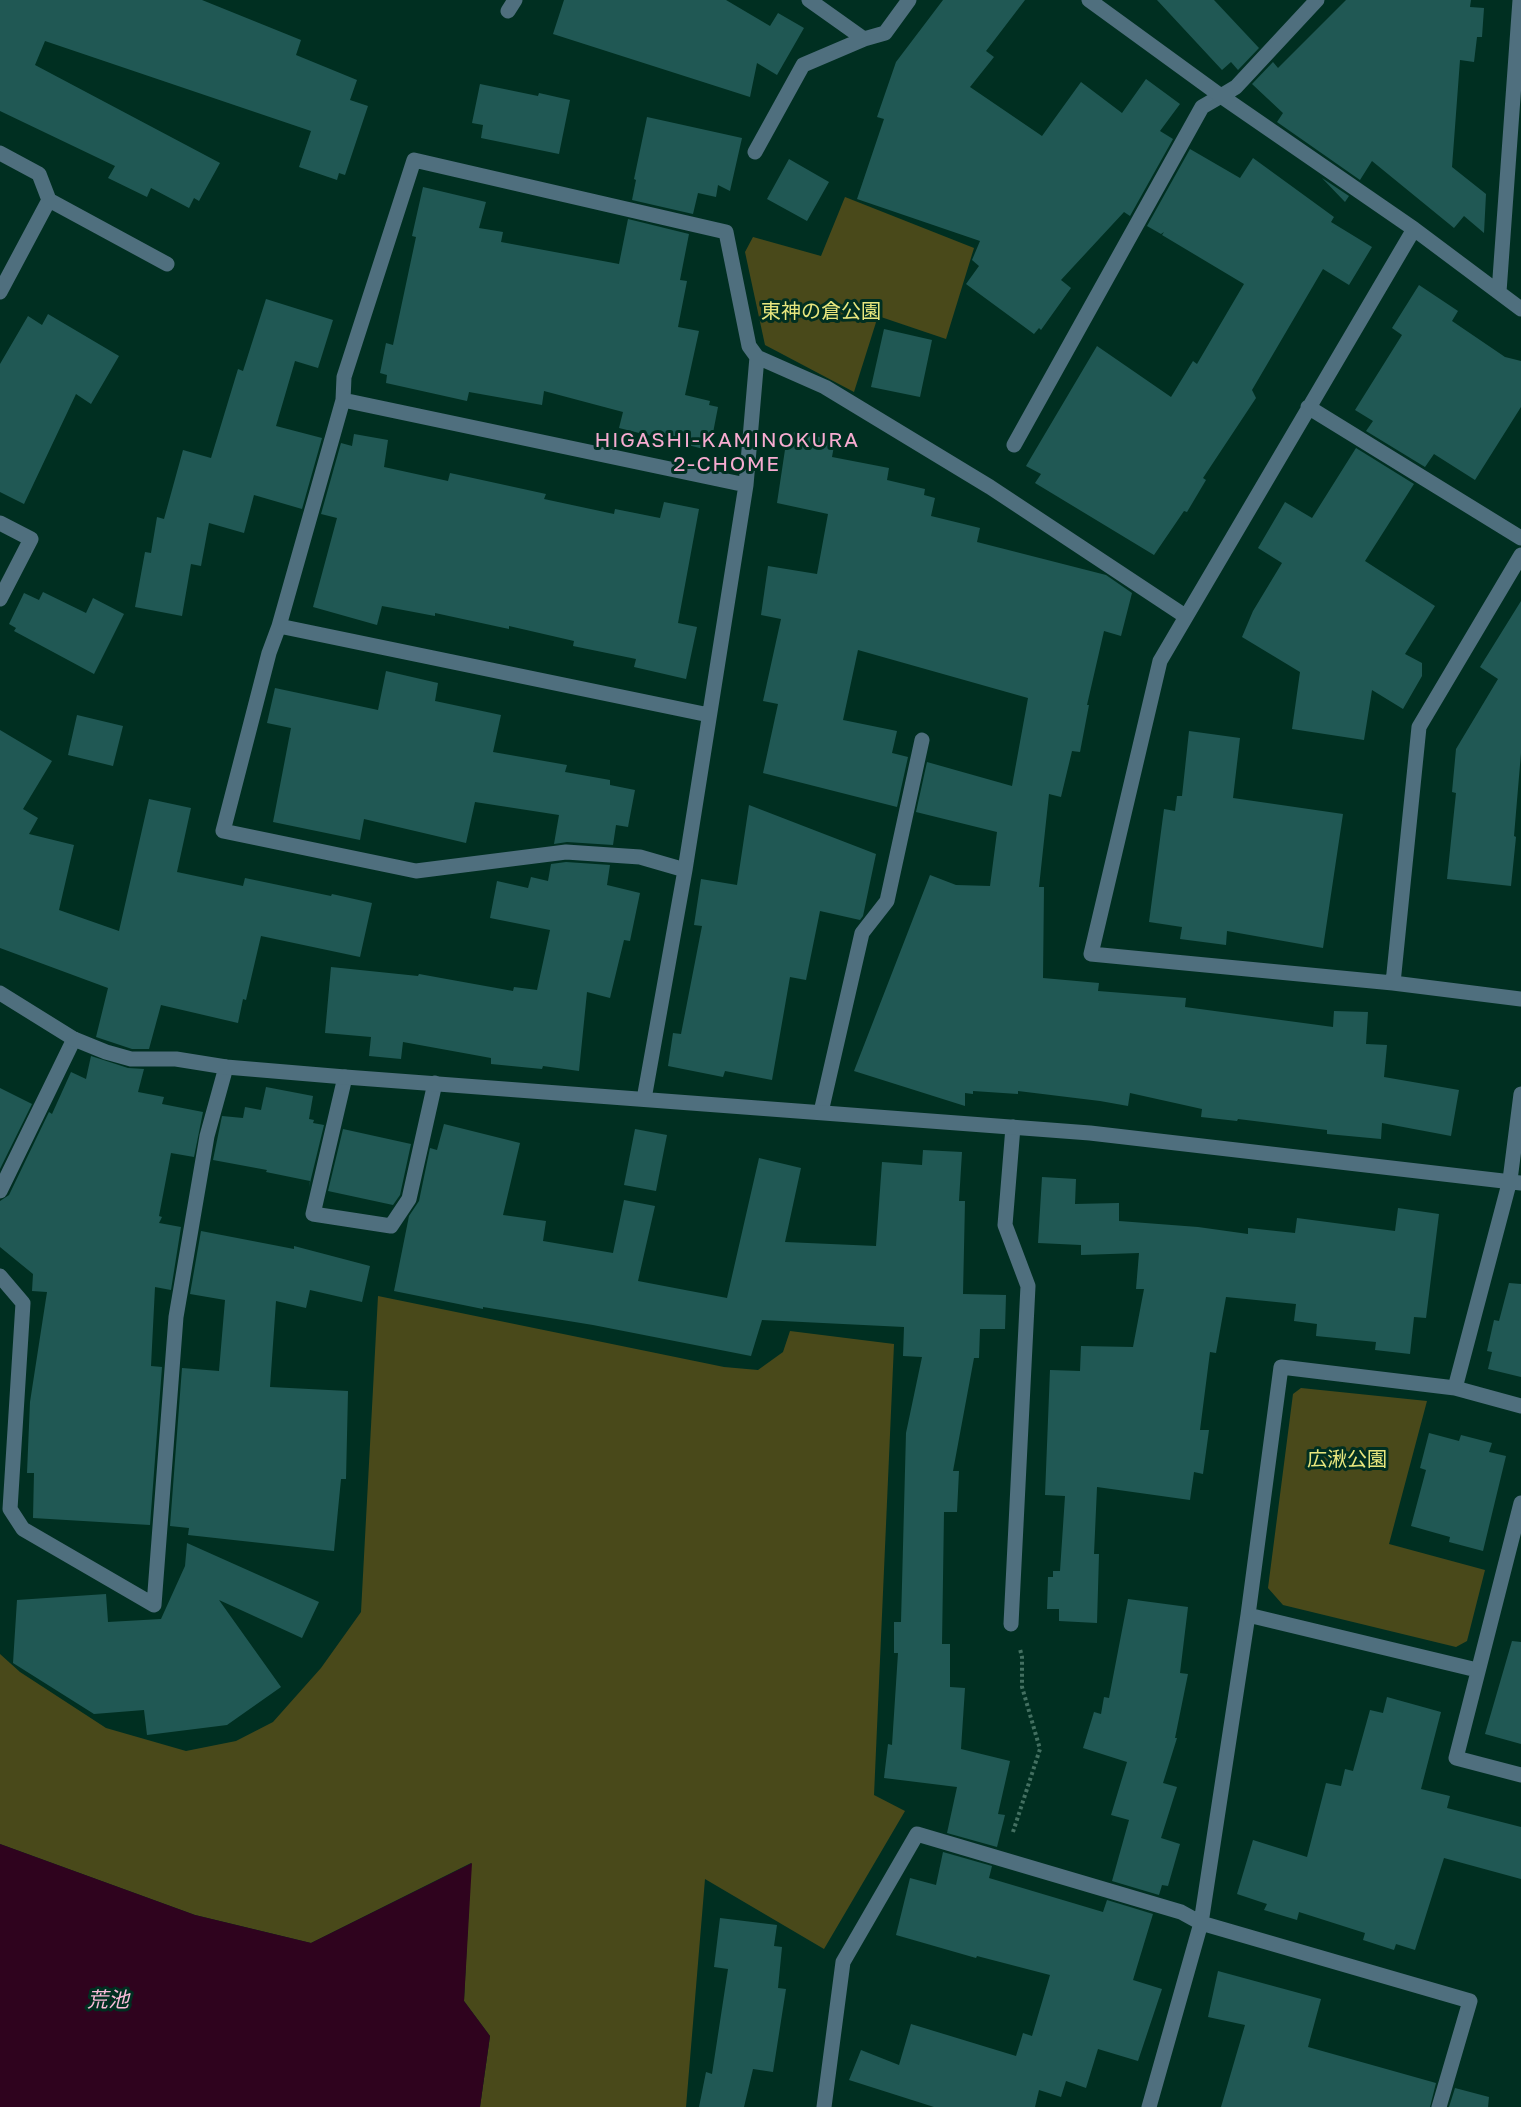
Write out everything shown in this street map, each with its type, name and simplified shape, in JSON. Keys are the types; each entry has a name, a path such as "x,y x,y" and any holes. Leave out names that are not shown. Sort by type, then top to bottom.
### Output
{"street":[{"path":"809,0 864,39"},
{"path":"755,152 802,65 864,39 885,33 909,0"},
{"path":"1089,0 1221,96 1414,229 1521,309"},
{"path":"1014,445 1202,107 1236,87 1317,0"},
{"path":"1499,292 1517,87 1520,0"},
{"path":"0,153 39,174 49,200 167,264"},
{"path":"685,870 640,857 566,852 416,871 223,831 269,653 279,626 343,400 344,377 414,160 726,232 749,346 757,357 825,387 971,475 1185,616"},
{"path":"0,292 49,200"},
{"path":"1414,229 1160,661 1091,954 1393,983 1521,999"},
{"path":"644,1099 685,870 746,485 757,357"},
{"path":"343,400 746,485"},
{"path":"1308,407 1521,538"},
{"path":"0,523 31,539 0,599"},
{"path":"1393,983 1419,727 1521,555"},
{"path":"279,626 709,715"},
{"path":"821,1112 862,933 887,901 922,740"},
{"path":"0,993 74,1039 131,1059 176,1059 226,1067 345,1077 1090,1133 1516,1182"},
{"path":"0,1191 74,1039"},
{"path":"0,1276 23,1303 10,1509 23,1529 154,1605 176,1317 207,1136 226,1067"},
{"path":"345,1077 314,1214 391,1226 409,1199 435,1083"},
{"path":"1455,1388 1516,1182 1521,1094"},
{"path":"1011,1624 1028,1286 1005,1225 1013,1127"},
{"path":"1149,2107 1200,1923 1248,1615 1281,1367 1455,1388 1521,1406"},
{"path":"1521,1503 1456,1758 1521,1775"},
{"path":"1248,1615 1477,1670"},
{"path":"824,2107 843,1962 917,1834 1181,1912 1200,1923 1470,2001 1439,2107"}],"path":[{"path":"1005,1859 1040,1749 1022,1687 1022,1657 1011,1624"}],"green space":[{"name":"東神の倉公園","path":"845,197 974,248 946,339 878,316 854,392 765,345 745,252 753,237 821,256"},
{"path":"378,1296 724,1367 758,1370 783,1352 790,1331 894,1344 874,1795 905,1811 824,1949 705,1879 686,2107 480,2107 490,2036 464,2001 471,1863 311,1943 195,1915 0,1844 0,1654 20,1672 106,1728 186,1751 236,1741 273,1722 321,1668 361,1612"},
{"name":"広湫公園","path":"1301,1388 1427,1401 1389,1544 1485,1570 1467,1641 1456,1647 1283,1605 1268,1588 1293,1394"}],"water":[{"name":"荒池","path":"0,1844 195,1915 311,1943 472,1863 464,2001 490,2036 480,2107 0,2107"}],"building":[{"path":"0,0 202,0 301,40 296,55 357,80 350,100 368,106 345,175 339,173 337,180 299,167 311,131 45,41 35,65 220,163 199,201 194,198 189,208 151,188 147,197 108,178 115,166 0,111"},
{"path":"564,0 726,0 770,26 778,13 804,28 777,75 757,63 750,97 553,34"},
{"path":"943,0 1025,0 986,51 994,57 970,87 1042,136 1081,82 1122,113 1146,79 1180,104 1160,131 1173,139 1130,216 1124,212 1061,280 1071,288 1041,330 1039,328 1034,334 966,284 979,266 972,260 980,241 857,199 884,119 877,117 896,62"},
{"path":"1157,0 1214,0 1259,48 1238,70 1231,62 1222,70"},
{"path":"1346,0 1471,0 1470,7 1484,8 1482,37 1477,37 1474,62 1460,60 1452,167 1486,194 1484,233 1464,216 1454,228 1372,161 1360,180 1277,122 1283,113 1252,84 1273,62 1278,68"},
{"path":"480,84 570,100 559,154 481,138 483,125 472,123"},
{"path":"647,117 742,138 730,191 718,185 716,197 698,193 693,214 632,200"},
{"path":"1190,149 1240,178 1253,158 1334,217 1331,222 1372,247 1349,285 1323,269 1252,390 1256,398 1203,478 1206,480 1187,512 1184,511 1154,555 1035,483 1041,474 1026,466 1097,346 1171,397 1193,361 1197,364 1244,284 1162,235 1164,232 1161,234 1147,226"},
{"path":"789,159 829,182 807,221 767,199"},
{"path":"1322,178 1349,196 1345,202"},
{"path":"423,187 486,202 479,228 503,232 501,242 619,264 628,219 689,234 680,280 687,281 678,327 699,331 685,395 710,401 709,405 718,407 712,438 707,437 704,449 619,428 623,412 544,391 542,405 469,392 467,401 386,383 387,375 380,373 386,343 393,345 416,237 412,236"},
{"path":"1419,285 1458,311 1452,321 1505,357 1521,361 1521,407 1475,480 1434,454 1425,467 1366,431 1373,421 1355,410 1402,335 1392,328"},
{"path":"266,299 333,320 318,368 295,361 276,426 322,438 302,509 254,495 244,533 209,523 201,566 191,564 182,616 135,607 145,552 151,553 157,517 164,519 183,450 211,458 238,369 243,371"},
{"path":"48,314 119,356 91,404 76,394 24,504 0,492 0,364 28,316 42,325"},
{"path":"884,329 932,340 920,397 871,387"},
{"path":"794,432 835,440 832,457 889,468 887,480 925,489 924,495 935,498 931,516 980,528 977,542 1106,575 1132,593 1121,636 1104,631 1087,705 1089,705 1080,752 1072,751 1061,797 1049,794 1039,887 1044,887 1043,978 1099,983 1098,991 1186,998 1185,1007 1333,1027 1334,1011 1368,1012 1366,1044 1387,1045 1384,1077 1459,1090 1451,1136 1382,1123 1381,1139 1327,1134 1327,1130 1238,1119 1237,1121 1201,1117 1202,1109 1130,1093 1128,1106 1018,1091 1018,1094 973,1091 973,1094 965,1093 965,1106 854,1071 930,875 956,885 990,886 997,832 916,812 927,762 1012,786 1028,698 858,650 843,720 897,731 892,753 908,757 897,807 763,773 778,704 763,701 781,619 761,615 768,566 817,574 828,514 777,503 786,443 792,444"},
{"path":"354,434 388,440 384,467 448,481 450,473 546,494 544,499 614,514 615,509 660,518 664,502 699,509 678,623 697,627 686,679 634,667 636,659 573,646 574,641 509,626 509,629 435,613 435,616 382,606 377,625 313,607 337,518 321,514 341,443 352,446"},
{"path":"1356,448 1414,484 1365,561 1435,606 1405,654 1422,663 1422,676 1403,709 1372,690 1364,740 1292,729 1300,672 1242,637 1253,611 1282,563 1258,548 1285,502 1312,518"},
{"path":"43,592 86,613 93,598 124,614 94,674 14,631 16,628 9,624 24,593 39,600"},
{"path":"1521,601 1521,753 1511,886 1447,879 1456,793 1452,792 1456,749 1498,679 1480,667"},
{"path":"386,671 438,683 435,701 501,715 493,752 567,765 565,772 610,780 610,785 635,790 628,827 616,825 613,845 567,842 554,844 559,815 475,802 466,843 364,819 360,840 273,822 291,728 267,723 275,688 378,710"},
{"path":"77,715 123,726 113,766 68,755"},
{"path":"0,730 52,761 23,809 38,818 29,834 74,845 59,910 119,931 149,799 191,808 177,872 243,886 245,878 372,903 360,957 261,936 246,1000 243,999 238,1023 161,1005 149,1049 132,1049 96,1037 108,988 0,948"},
{"path":"1189,731 1240,738 1233,798 1343,814 1323,948 1227,931 1226,945 1180,939 1182,927 1149,922 1164,809 1175,811 1177,796 1182,796"},
{"path":"749,805 876,854 863,916 860,920 820,911 806,980 790,977 772,1080 725,1071 723,1077 668,1066 673,1033 681,1034 702,926 694,925 701,879 737,885"},
{"path":"566,862 610,865 607,885 640,893 630,941 624,940 610,998 587,992 579,1071 543,1066 542,1069 491,1064 491,1058 403,1042 401,1059 369,1056 371,1037 325,1033 331,967 418,976 419,974 513,991 514,987 537,990 550,930 490,918 497,881 528,888 531,877 548,881 551,864"},
{"path":"91,1056 128,1068 144,1069 138,1092 164,1097 162,1104 203,1112 194,1157 171,1153 159,1216 162,1217 159,1223 181,1227 171,1290 155,1287 151,1366 162,1367 150,1525 33,1518 34,1473 27,1473 30,1402 47,1292 32,1291 33,1274 0,1247 0,1201 9,1195 49,1112 52,1114 71,1072 86,1079"},
{"path":"266,1087 313,1096 309,1119 314,1120 313,1123 324,1125 309,1187 310,1181 213,1160 222,1116 243,1118 245,1107 261,1110"},
{"path":"0,1088 32,1104 0,1169"},
{"path":"444,1124 520,1143 503,1215 546,1221 543,1241 613,1253 624,1200 655,1206 638,1281 727,1298 759,1158 801,1168 785,1242 876,1246 882,1162 922,1165 923,1150 962,1152 959,1201 965,1201 963,1294 1006,1295 1005,1329 980,1329 979,1358 974,1358 953,1471 959,1471 957,1512 944,1512 942,1644 950,1644 950,1687 965,1688 961,1749 1010,1761 998,1814 1005,1815 997,1847 947,1833 957,1787 884,1778 888,1744 892,1745 898,1653 894,1653 894,1622 901,1622 906,1433 922,1357 903,1356 904,1327 762,1320 751,1356 593,1325 483,1307 483,1309 394,1291 409,1216 419,1201 430,1148 437,1150"},
{"path":"343,1129 411,1144 400,1195 393,1205 328,1191"},
{"path":"635,1129 667,1135 656,1191 624,1185"},
{"path":"1042,1177 1076,1179 1075,1204 1119,1203 1119,1221 1198,1227 1248,1234 1248,1228 1295,1233 1297,1218 1395,1231 1398,1208 1439,1214 1426,1318 1414,1317 1410,1354 1375,1350 1376,1342 1316,1336 1317,1324 1294,1321 1296,1304 1226,1297 1216,1353 1210,1352 1200,1430 1209,1430 1203,1474 1194,1472 1190,1500 1097,1487 1094,1554 1099,1554 1097,1623 1059,1621 1059,1609 1047,1609 1048,1577 1053,1577 1053,1571 1060,1571 1065,1496 1045,1495 1050,1370 1080,1371 1081,1346 1133,1347 1144,1289 1136,1289 1139,1253 1081,1255 1081,1245 1038,1243"},
{"path":"201,1231 294,1249 294,1246 370,1266 362,1302 310,1290 306,1308 276,1301 270,1387 348,1391 346,1479 341,1479 334,1551 188,1535 189,1528 170,1526 182,1368 219,1371 225,1300 190,1294"},
{"path":"1509,1283 1521,1284 1521,1377 1488,1369 1492,1352 1487,1351 1494,1320 1499,1321"},
{"path":"1429,1433 1459,1441 1461,1435 1492,1443 1489,1452 1506,1456 1483,1551 1449,1542 1450,1537 1411,1526 1426,1470 1420,1468"},
{"path":"187,1543 319,1602 302,1638 219,1600 281,1687 227,1725 147,1735 144,1710 94,1714 13,1663 17,1600 106,1594 108,1622 161,1619 185,1566"},
{"path":"1128,1599 1188,1607 1180,1673 1188,1674 1175,1738 1177,1738 1163,1783 1177,1787 1161,1838 1180,1844 1168,1886 1162,1885 1159,1895 1112,1881 1129,1820 1111,1815 1127,1762 1083,1748 1094,1712 1101,1714 1104,1697 1109,1698"},
{"path":"1512,1641 1521,1642 1521,1744 1485,1734"},
{"path":"1387,1697 1441,1712 1421,1789 1450,1796 1447,1808 1521,1827 1521,1879 1444,1858 1415,1950 1396,1944 1394,1950 1363,1940 1365,1933 1299,1912 1297,1920 1264,1910 1267,1904 1237,1894 1253,1840 1307,1857 1326,1783 1341,1786 1345,1769 1353,1771 1370,1710 1383,1713"},
{"path":"943,1852 992,1866 989,1878 1103,1912 1107,1900 1153,1914 1133,1980 1162,1989 1138,2061 1098,2049 1086,2088 1066,2081 1061,2097 1039,2090 1035,2107 934,2107 849,2080 861,2050 899,2065 911,2024 1016,2056 1023,2033 1032,2036 1050,1975 977,1956 976,1958 896,1935 910,1878 936,1885"},
{"path":"720,1918 777,1925 774,1946 782,1947 778,1988 786,1989 773,2072 753,2069 744,2107 699,2107 706,2072 712,2074 728,1969 714,1967"},
{"path":"1218,1971 1321,1999 1308,2047 1436,2083 1430,2107 1221,2107 1245,2025 1208,2017"},
{"path":"1455,2088 1489,2097 1488,2107 1449,2107"}],"district":[{"name":"HIGASHI-KAMINOKURA 2-CHOME","path":"727,452"}]}
